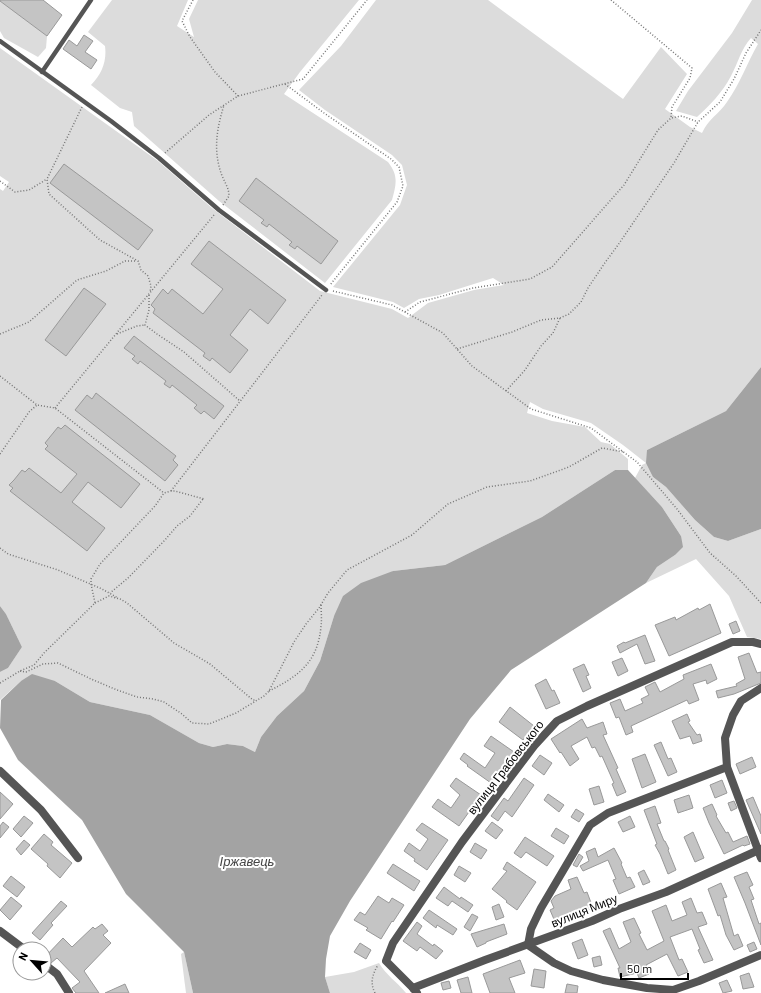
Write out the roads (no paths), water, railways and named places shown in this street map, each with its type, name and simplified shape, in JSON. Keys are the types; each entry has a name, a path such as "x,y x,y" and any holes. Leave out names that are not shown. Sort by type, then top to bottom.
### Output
{"street":[{"name":"вулиця Грабовського","path":"415,990 386,960 394,943 462,842 534,746 557,721 587,706 732,642 753,642 761,644"},
{"path":"760,852 727,767 725,738 733,715 741,701 761,688"},
{"path":"727,767 608,813 590,825 541,908 531,929 528,945 554,963 571,971 603,980 647,988 673,990 699,981 761,955"},
{"path":"0,771 41,810 78,858"},
{"name":"вулиця Миру","path":"415,990 485,960 666,892 760,852"},
{"path":"0,931 13,941"},
{"path":"52,970 57,974 69,993"}],"lane":[{"path":"42,72 91,0"},
{"path":"0,41 159,158 219,210 326,290"}],"water":[{"path":"761,367 761,529 728,541 714,537 695,520 666,487 653,477 646,463 647,450 726,411"},
{"name":"Іржавець","path":"615,470 628,470 662,507 681,536 683,547 675,555 657,567 646,583 511,670 470,719 350,901 330,936 325,977 330,993 193,993 184,952 126,894 82,820 18,760 0,728 1,700 21,681 32,674 55,681 90,702 150,715 199,743 213,747 227,744 243,746 255,752 261,737 277,716 304,691 320,661 334,616 343,596 361,583 393,571 445,565 542,517"},
{"path":"0,606 6,614 22,647 8,668 0,672"}]}
